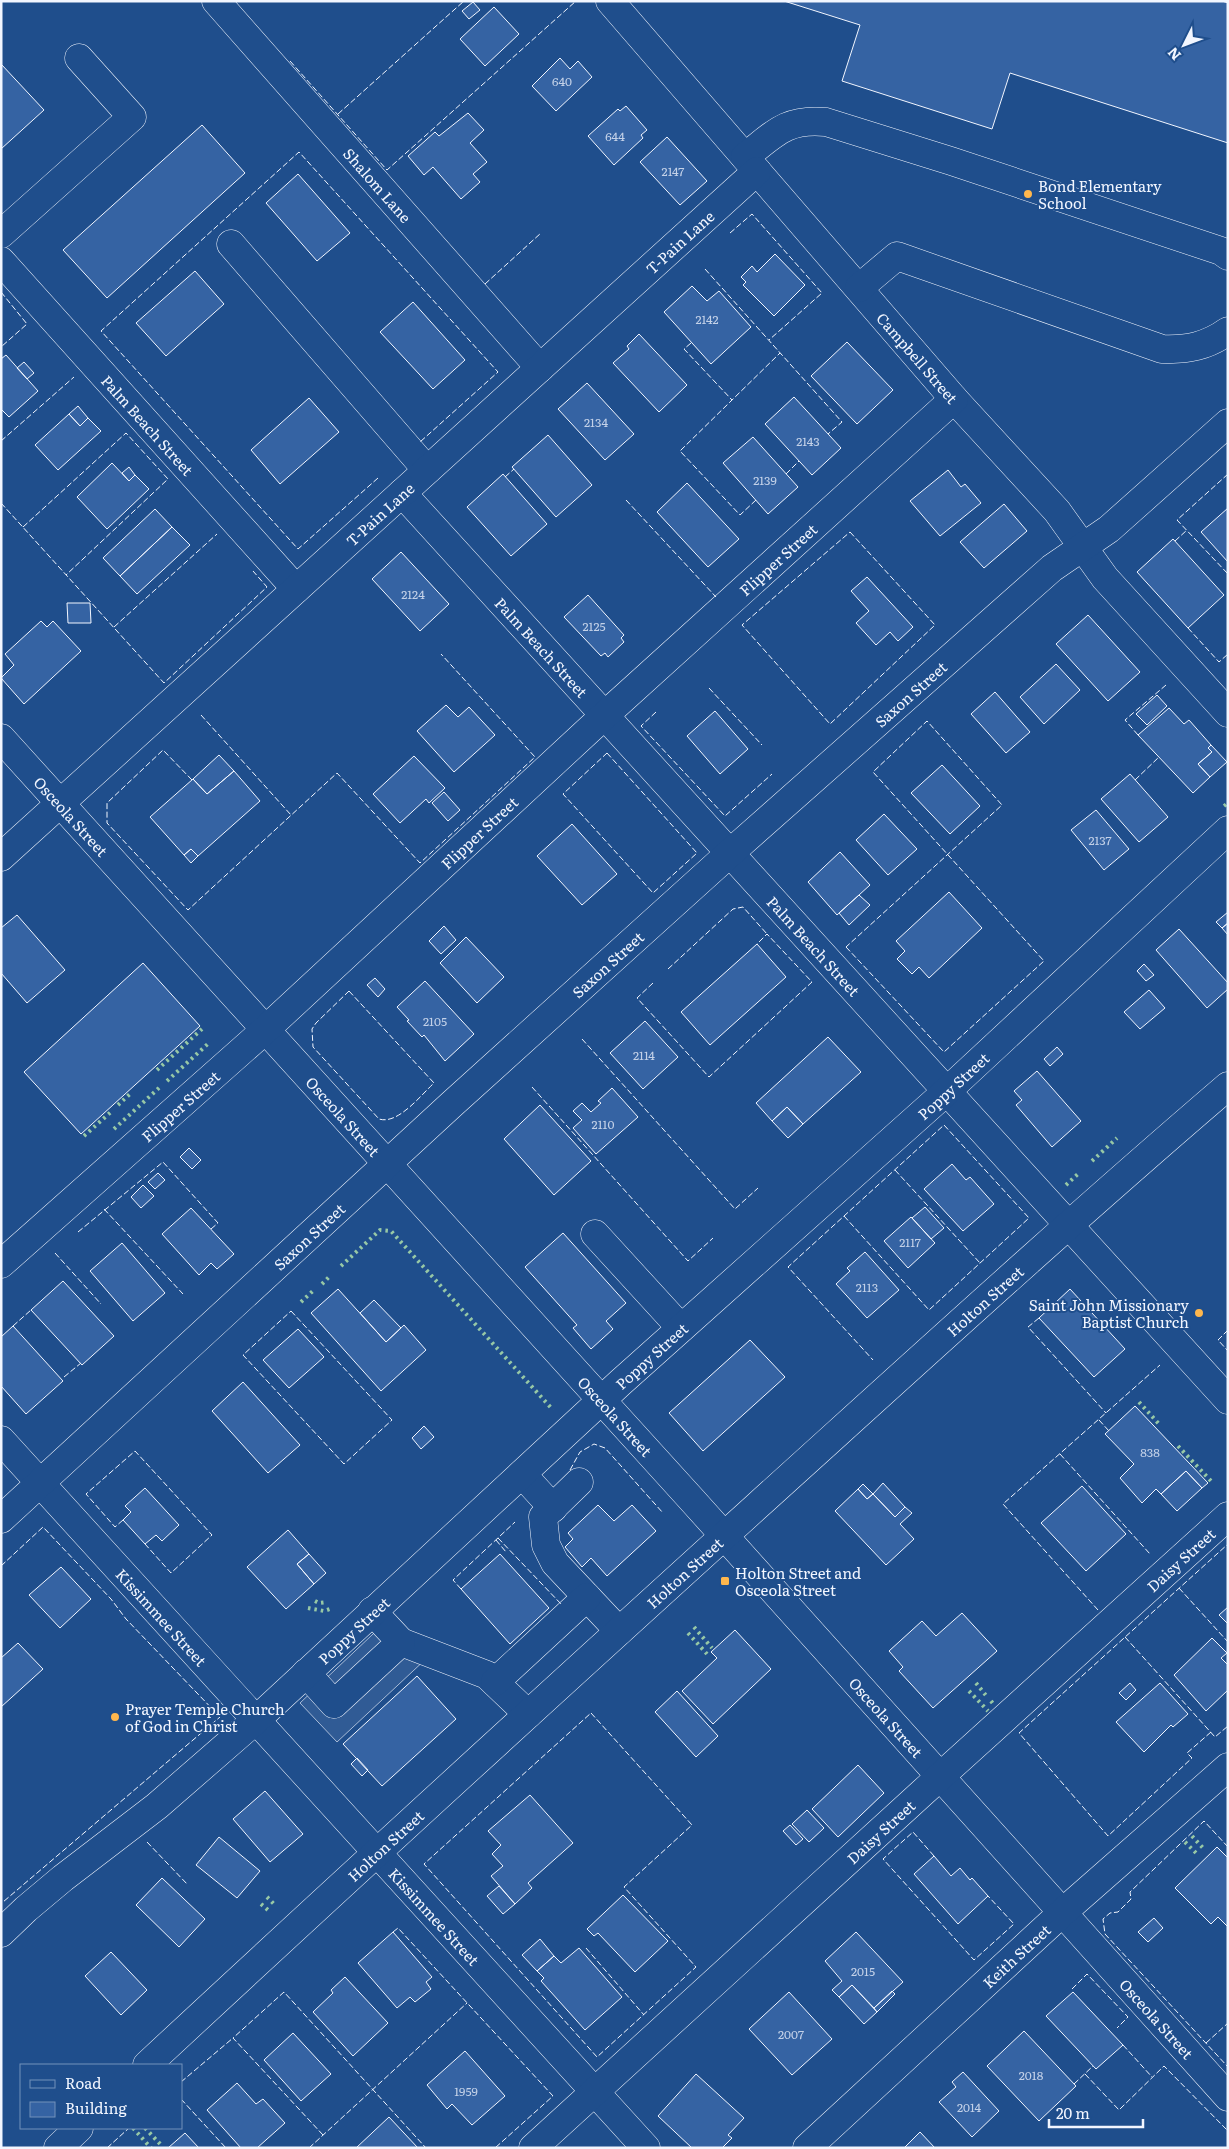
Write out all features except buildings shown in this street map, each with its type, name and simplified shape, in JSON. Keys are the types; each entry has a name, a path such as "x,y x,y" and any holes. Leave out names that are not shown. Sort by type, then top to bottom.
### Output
{"street":[{"name":"Shalom Lane","path":"216,1 540,368"},
{"name":"Campbell Street","path":"610,1 954,399 1057,510 1106,578 1228,713"},
{"path":"1,234 132,117 79,58"},
{"name":"T-Pain Lane","path":"1,857 540,368 751,164 780,130 797,122 826,122 1102,211 1221,251 1228,256"},
{"path":"231,244 427,470"},
{"path":"859,288 897,256 1162,349 1184,350 1200,346 1215,340 1228,331"},
{"name":"Palm Beach Street","path":"1,261 296,589"},
{"name":"Flipper Street","path":"1,1264 264,1030 605,715 954,399"},
{"name":"Saxon Street","path":"1,1519 386,1164 730,853 1052,568 1109,529 1228,424"},
{"name":"Palm Beach Street","path":"402,493 1228,1400"},
{"name":"Osceola Street","path":"1,738 724,1536 1228,2097"},
{"name":"Poppy Street","path":"1,1933 26,1909 64,1878 157,1806 256,1719 601,1401 946,1090 1228,830"},
{"name":"Holton Street","path":"147,2064 377,1851 1068,1224 1228,1086"},
{"path":"596,1234 681,1328"},
{"name":"Kissimmee Street","path":"1,1440 646,2148"},
{"path":"522,1474 553,1508"},
{"path":"580,1482 543,1517 546,1545 555,1563 619,1631"},
{"name":"Daisy Street","path":"533,2148 1228,1516"},
{"path":"495,1682 587,1597"},
{"path":"372,1611 401,1642 486,1675 528,1714"},
{"path":"306,1673 334,1704 401,1642"},
{"name":"Keith Street","path":"807,2148 1063,1912 1228,1766"},
{"path":"58,2148 78,2129"}],"shaded area":[{"path":"391,1617 428,1657 337,1742 300,1703"}],"hedge":[{"path":"1224,806 1228,803"},
{"path":"157,1070 202,1029"},
{"path":"167,1081 210,1042"},
{"path":"114,1129 160,1087"},
{"path":"118,1105 131,1093"},
{"path":"84,1136 112,1111"},
{"path":"1092,1161 1117,1138"},
{"path":"1066,1185 1079,1173"},
{"path":"341,1266 380,1230 391,1231 553,1410"},
{"path":"322,1284 330,1276"},
{"path":"301,1302 315,1289"},
{"path":"1139,1402 1159,1424"},
{"path":"1178,1446 1211,1481"},
{"path":"315,1601 319,1603 327,1602"},
{"path":"308,1608 324,1611 330,1609"},
{"path":"694,1627 712,1648"},
{"path":"688,1633 707,1654"},
{"path":"976,1683 988,1698"},
{"path":"969,1691 988,1711"},
{"path":"991,1701 994,1705"},
{"path":"1192,1836 1203,1848"},
{"path":"1185,1842 1196,1853"},
{"path":"267,1897 274,1904"},
{"path":"261,1904 268,1910"},
{"path":"134,2129 151,2148"},
{"path":"146,2129 162,2146"}],"fence":[{"path":"338,114 464,1"},
{"path":"290,61 387,170 576,1"},
{"path":"378,478 298,549 101,331 299,152 498,372 420,442"},
{"path":"730,233 752,214 822,293 769,340"},
{"path":"485,284 541,233"},
{"path":"705,269 842,422 828,434"},
{"path":"1,292 27,324 1,347"},
{"path":"691,343 684,349 732,400"},
{"path":"756,500 740,515 680,451 780,353"},
{"path":"1,441 74,377"},
{"path":"23,527 126,433 168,479 66,575"},
{"path":"786,474 799,461"},
{"path":"505,477 514,469"},
{"path":"1228,474 1177,520 1228,574"},
{"path":"626,500 716,597"},
{"path":"1,503 164,683 267,587 253,571"},
{"path":"1175,541 1187,530"},
{"path":"850,532 935,625 830,724 742,625 850,532"},
{"path":"114,627 217,534"},
{"path":"1188,628 1219,662 1228,654"},
{"path":"192,780 163,750 107,803 107,823 188,910 337,773 420,863 535,757 441,654"},
{"path":"1138,735 1125,720 1166,685"},
{"path":"709,688 762,745"},
{"path":"656,712 641,726 725,816 772,774"},
{"path":"201,715 291,815"},
{"path":"846,947 944,1052 1044,961 873,772 927,721 1002,805 846,947"},
{"path":"607,753 697,853 653,893 563,794 607,753"},
{"path":"1135,780 1159,757"},
{"path":"668,969 733,909 743,907 767,934"},
{"path":"653,983 637,998 709,1077 812,982 767,934 757,944"},
{"path":"349,991 434,1083 409,1108 394,1118 379,1119 313,1047 312,1029 349,991"},
{"path":"582,1039 735,1209 758,1188"},
{"path":"532,1087 688,1261 713,1238"},
{"path":"844,1216 929,1310 1029,1218 944,1125 788,1267 873,1360"},
{"path":"78,1232 163,1162 218,1223 211,1229"},
{"path":"895,1170 980,1263"},
{"path":"104,1209 183,1294"},
{"path":"55,1253 101,1304"},
{"path":"13,1326 31,1310"},
{"path":"291,1311 392,1420 344,1464 243,1355 291,1311"},
{"path":"1039,1318 1028,1327 1106,1413"},
{"path":"1228,1330 1218,1340 1228,1351"},
{"path":"64,1377 81,1363"},
{"path":"1098,1610 1003,1504 1160,1365"},
{"path":"1099,1420 1109,1431"},
{"path":"570,1470 580,1452 594,1444 605,1448 663,1513"},
{"path":"123,1520 115,1527 86,1494 135,1451 212,1535 171,1573 145,1544"},
{"path":"1060,1454 1150,1554"},
{"path":"461,1589 453,1580 515,1522"},
{"path":"1,1566 43,1527 111,1599 126,1619 220,1717 3,1902 1,1901"},
{"path":"498,1538 562,1605"},
{"path":"496,1540 506,1552"},
{"path":"1211,1732 1187,1753 1192,1758 1108,1836 1019,1733 1228,1544"},
{"path":"1179,1588 1228,1642"},
{"path":"1125,1637 1215,1737 1228,1726"},
{"path":"591,1713 692,1825 624,1887 696,1967 597,2057 424,1864 591,1713"},
{"path":"1228,1847 1204,1821 1130,1892 1131,1899 1118,1912 1110,1913 1103,1919 1105,1934 1228,2067"},
{"path":"934,1856 913,1832 883,1859 974,1960 1014,1924 988,1896"},
{"path":"147,1842 188,1885"},
{"path":"393,1932 398,1928 553,2096 495,2148"},
{"path":"586,1948 644,2015"},
{"path":"1072,1989 1087,1974 1128,2017 1117,2028"},
{"path":"323,2135 233,2038 284,1992 426,2148"},
{"path":"309,2148 467,2003"},
{"path":"1206,2043 1228,2023"},
{"path":"182,2081 233,2038"},
{"path":"1123,2045 1152,2077"},
{"path":"1074,2084 1093,2066"},
{"path":"1085,2074 1119,2110 1164,2066 1228,2131"},
{"path":"182,2100 226,2148"},
{"path":"107,2148 128,2129"}],"place":[{"name":"Bond Elementary School","path":"1028,194"},
{"name":"Saint John Missionary Baptist Church","path":"1199,1313"},
{"name":"Holton Street and Osceola Street","path":"725,1581"},
{"name":"Prayer Temple Church of God in Christ","path":"115,1717"}]}
